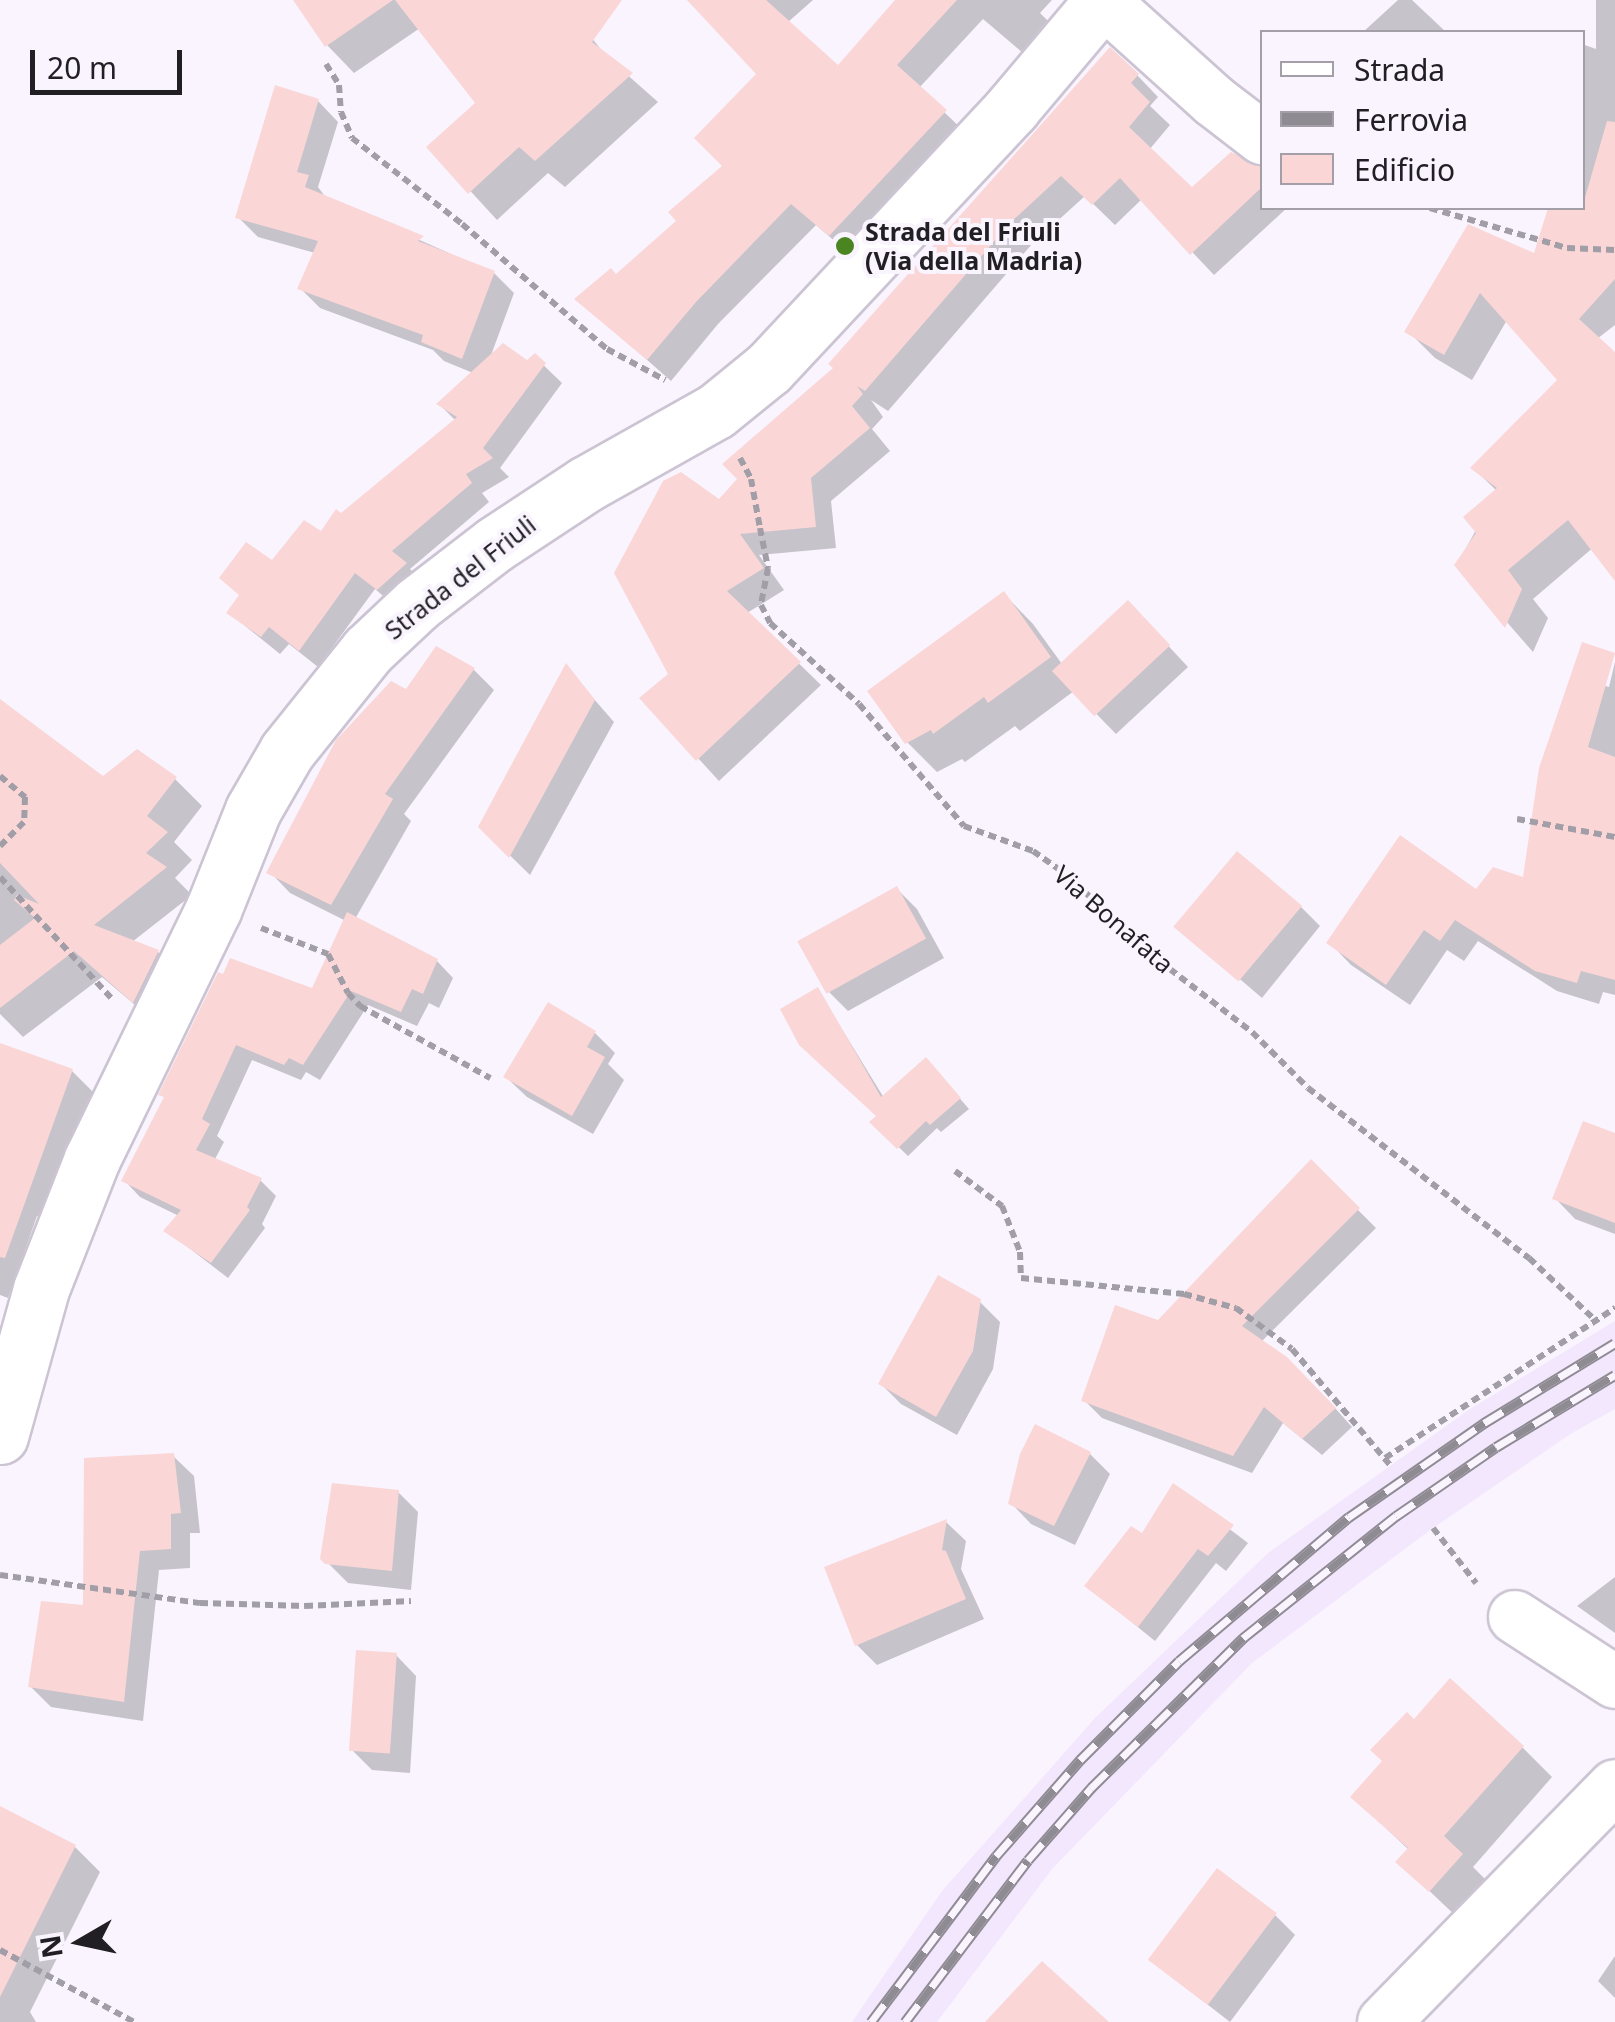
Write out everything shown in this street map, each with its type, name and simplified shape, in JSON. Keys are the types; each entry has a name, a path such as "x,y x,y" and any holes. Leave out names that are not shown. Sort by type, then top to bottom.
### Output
{"main road":[{"name":"Strada del Friuli","path":"0,1436 40,1289 92,1159 213,910 253,810 287,751 368,650 417,604 495,544 586,484 716,411 769,368 1012,108 1103,0"}],"street":[{"path":"1103,0 1214,101 1260,136"},
{"path":"1515,1617 1615,1682"},
{"path":"1384,2022 1615,1786"}],"path":[{"path":"326,64 338,86 341,112 352,138 462,224 607,349 716,411"},
{"path":"1437,210 1567,248 1615,250"},
{"name":"Via Bonafata","path":"716,411 751,479 768,568 762,605 770,624 859,704 952,814 964,826 1033,850 1067,875 1148,954 1252,1032 1308,1088 1529,1258 1594,1319"},
{"path":"0,776 25,797 24,822 0,846"},
{"path":"1517,819 1615,837"},
{"path":"0,876 104,992 150,1033"},
{"path":"213,910 328,954 348,993 360,1006 490,1078"},
{"path":"956,1170 1002,1206 1020,1252 1021,1278 1184,1294 1236,1308 1292,1349 1388,1461 1615,1308"},
{"path":"1433,1528 1474,1582 1515,1617"},
{"path":"0,1575 200,1603 305,1606 411,1601"},
{"path":"0,1950 134,2022"}],"shaded area":[{"path":"1615,1321 1615,1409 1572,1433 1433,1528 1252,1663 1052,1869 937,2022 852,2022 942,1891 1096,1717 1268,1553 1470,1409"}],"building":[{"path":"293,0 393,0 325,47"},
{"path":"395,0 622,0 592,42 633,73 535,161 519,147 468,194 426,147 475,103"},
{"path":"687,0 766,0 838,65 895,0 957,0 897,65 947,110 829,236 791,204 696,302 647,360 574,299 611,268 616,274 676,221 668,212 722,166 694,138 756,74"},
{"path":"1110,47 1139,74 1131,83 1150,102 1129,127 1192,187 1231,152 1260,166 1260,189 1190,255 1120,178 1092,205 1061,176 1011,222 865,391 857,386 863,394 852,406 870,428 811,478 816,527 740,534 764,568 727,591 801,662 696,761 639,698 668,674 614,573 663,481 681,472 719,499 737,479 722,464 833,368 828,364"},
{"path":"275,85 319,99 297,172 309,175 305,187 424,236 418,241 495,271 462,359 421,342 423,335 297,289 318,241 235,218"},
{"path":"1607,121 1615,122 1615,279 1579,319 1615,352 1615,581 1568,520 1508,570 1522,589 1505,628 1454,565 1476,533 1463,517 1497,488 1470,468 1557,380 1480,293 1444,355 1404,332 1468,224 1534,253 1547,210 1585,210"},
{"path":"503,343 527,360 535,353 546,363 483,448 493,458 466,474 472,483 392,551 407,563 377,590 355,573 299,651 269,627 261,637 226,613 239,595 219,578 246,542 272,560 304,520 321,531 336,509 341,513 457,417 436,404"},
{"path":"1004,591 1051,657 988,703 984,697 933,734 931,730 905,744 867,691"},
{"path":"1128,600 1170,645 1094,716 1052,671"},
{"path":"1582,642 1615,653 1588,747 1615,757 1615,980 1581,971 1577,983 1535,971 1455,920 1440,941 1424,930 1386,985 1326,943 1400,835 1476,889 1493,867 1523,877 1539,768"},
{"path":"436,646 475,668 385,794 393,799 331,905 266,873 336,740 391,681 406,689"},
{"path":"566,663 595,700 509,858 478,827"},
{"path":"0,699 103,776 137,749 177,777 147,816 168,832 146,853 167,867 94,925 159,950 133,1003 74,951 0,1008 0,945 35,918 14,900 17,895 39,904 0,863"},
{"path":"1237,851 1302,906 1238,981 1173,927"},
{"path":"897,886 926,938 826,994 797,941"},
{"path":"347,912 438,959 423,994 412,989 401,1012 351,991 303,1065 289,1058 284,1065 236,1045 202,1119 210,1124 196,1150 262,1178 247,1207 250,1210 211,1263 163,1231 181,1210 121,1181 164,1097 158,1095 218,972 223,974 230,958 312,988"},
{"path":"818,987 881,1097 926,1057 961,1098 930,1125 926,1121 897,1149 869,1122 876,1116 799,1045 780,1009"},
{"path":"548,1002 596,1031 587,1047 605,1057 572,1116 503,1077"},
{"path":"0,1043 73,1069 5,1258 0,1257"},
{"path":"1583,1121 1615,1133 1615,1223 1552,1199"},
{"path":"1311,1159 1360,1208 1242,1326 1287,1357 1336,1408 1302,1439 1264,1407 1233,1456 1081,1401 1115,1305 1158,1320"},
{"path":"938,1275 981,1299 973,1351 936,1417 878,1384"},
{"path":"1035,1424 1091,1452 1054,1526 1008,1504 1020,1454"},
{"path":"174,1453 181,1513 171,1514 171,1549 140,1551 124,1702 28,1687 41,1601 83,1605 84,1458"},
{"path":"332,1483 399,1490 392,1571 325,1564 320,1559"},
{"path":"1173,1483 1234,1525 1208,1556 1198,1549 1138,1627 1084,1586 1131,1526 1142,1533"},
{"path":"947,1519 942,1550 946,1551 966,1599 855,1646 824,1567"},
{"path":"356,1650 397,1653 390,1754 349,1751"},
{"path":"1450,1678 1524,1746 1444,1836 1463,1854 1429,1892 1395,1862 1408,1848 1350,1797 1382,1761 1370,1750 1407,1712 1414,1719"},
{"path":"0,1806 76,1845 0,1997"},
{"path":"1217,1868 1277,1913 1208,2005 1148,1960"},
{"path":"1042,1961 1109,2022 985,2022"}],"railway":[{"path":"871,2022 996,1856 1080,1760 1179,1661 1349,1517 1484,1423 1615,1343"},
{"path":"905,2022 1028,1860 1091,1788 1243,1638 1396,1516 1496,1447 1615,1375"}],"place":[{"name":"Strada del Friuli (Via della Madria)","path":"845,246"}]}
